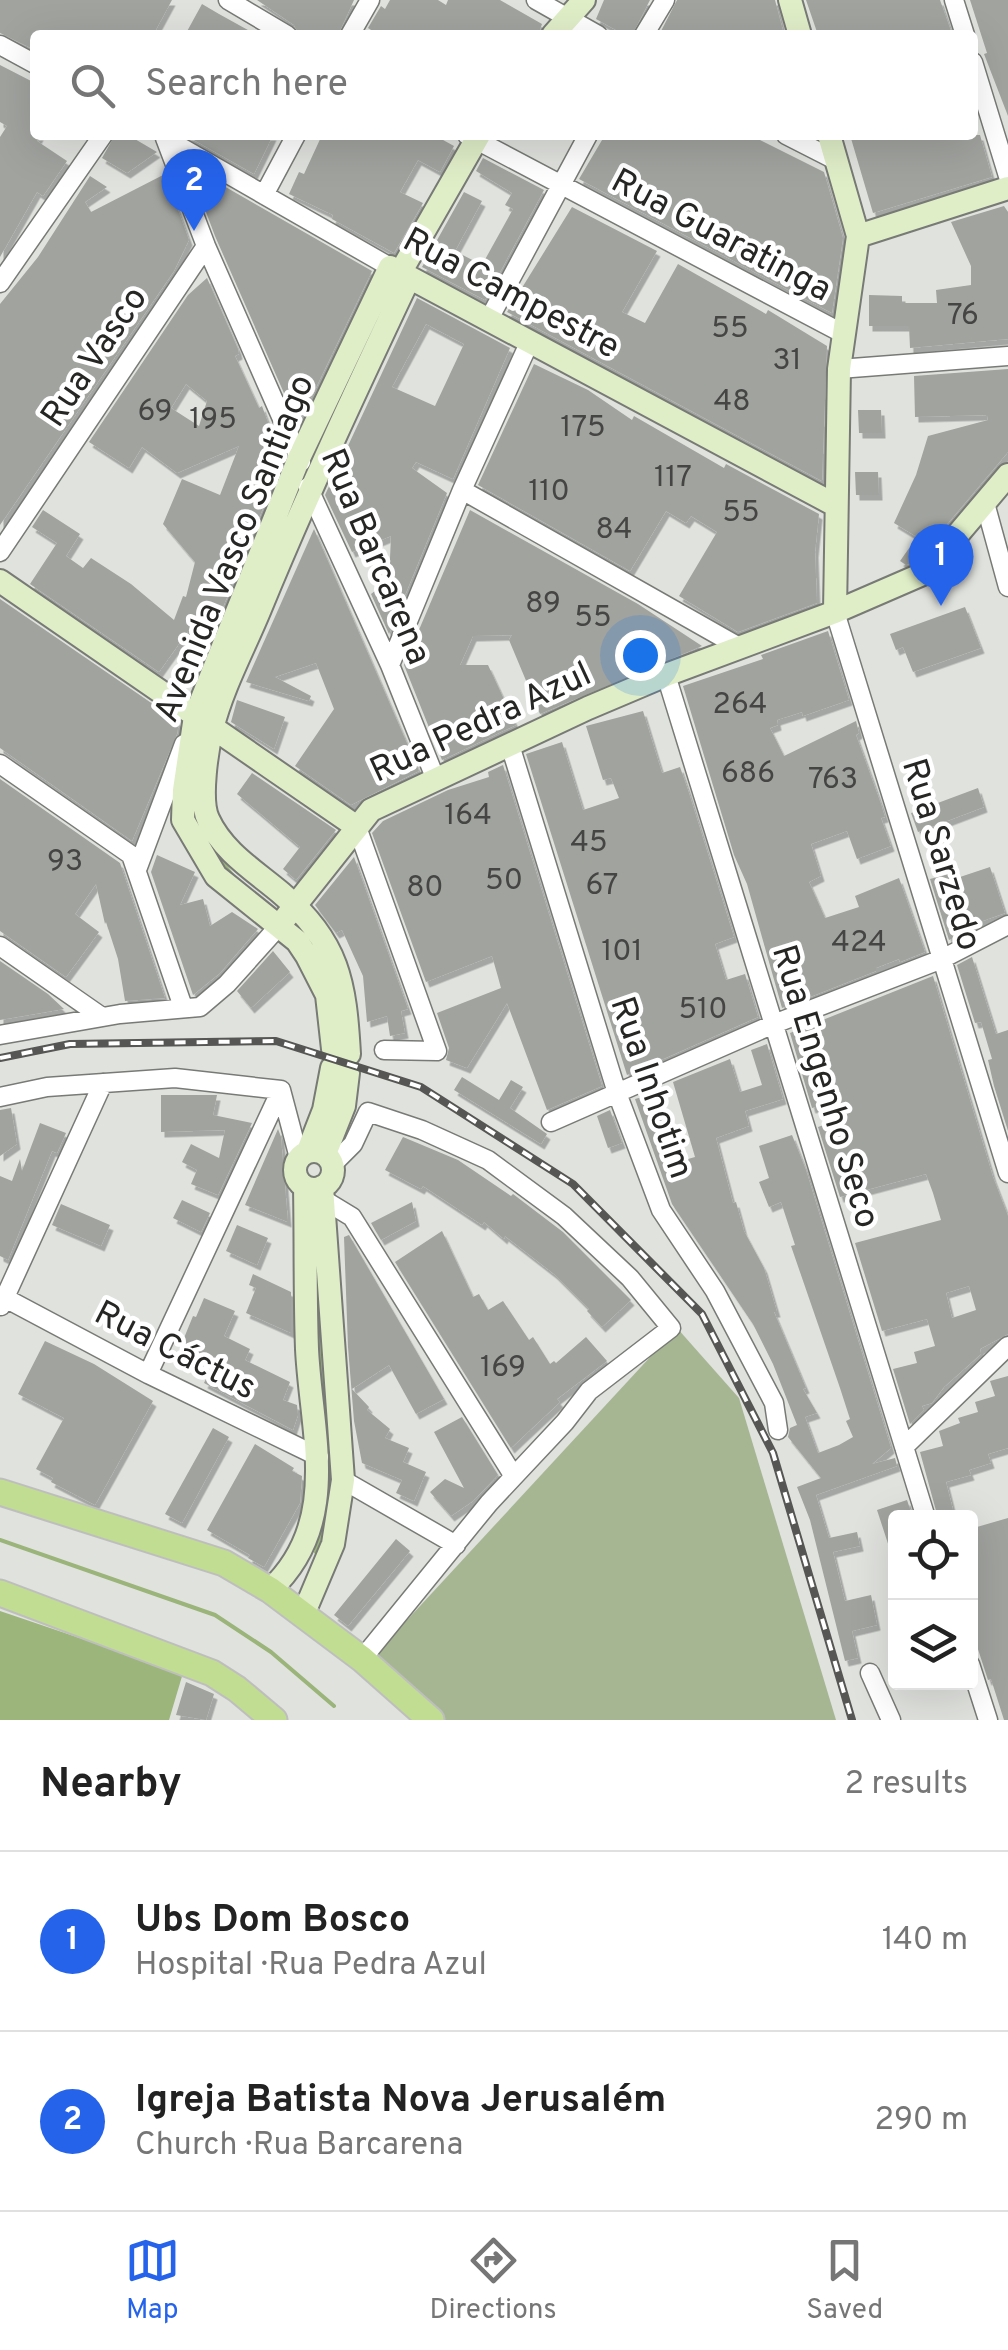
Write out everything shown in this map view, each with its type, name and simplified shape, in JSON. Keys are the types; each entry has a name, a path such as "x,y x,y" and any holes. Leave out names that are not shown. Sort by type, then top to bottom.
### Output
{"main road":[{"path":"0,1492 224,1563 303,1615 431,1720"},
{"path":"0,1594 212,1673 237,1688 274,1720"}],"street":[{"path":"228,0 279,30"},
{"path":"353,30 370,0"},
{"path":"536,0 590,30"},
{"path":"647,30 665,0"},
{"path":"790,0 799,30"},
{"path":"954,0 963,30"},
{"path":"0,45 30,61"},
{"path":"978,78 1008,176"},
{"path":"0,283 100,140"},
{"name":"Rua Barcarena","path":"165,140 206,246 299,458 308,490 390,665 436,780"},
{"name":"Rua Campestre","path":"170,140 400,273 835,504"},
{"path":"264,195 293,140"},
{"name":"Avenida Vasco Santiago","path":"303,1615 334,1544 343,1480 317,1191 294,1170 316,1157 344,1106 340,1061 327,995 307,956 296,941 216,876 183,820 184,790 204,722 299,458 471,140"},
{"name":"Rua Guaratinga","path":"478,140 842,333"},
{"path":"489,319 585,140"},
{"path":"795,140 836,162"},
{"path":"830,140 858,236 839,369 835,612"},
{"path":"858,236 1008,188"},
{"name":"Rua Vasco","path":"0,552 206,246"},
{"name":"Avenida Vasco Santiago","path":"340,1061 346,995 336,961 294,906 238,860 206,817 204,722 400,273"},
{"path":"390,665 462,490 530,341"},
{"path":"839,369 1008,356"},
{"name":"Rua Pedra Azul","path":"184,1007 200,1006 227,984 371,810 666,674 835,612 925,573 1008,475"},
{"path":"462,490 741,648"},
{"path":"984,503 1008,588"},
{"path":"0,582 357,827 437,1051 384,1050"},
{"name":"Rua Sarzedo","path":"835,612 1008,1173"},
{"name":"Rua Engenho Seco","path":"666,674 924,1510"},
{"path":"138,867 155,820 204,722"},
{"name":"Rua Inhotim","path":"510,744 617,1093 661,1210 715,1291 774,1403 778,1430"},
{"path":"0,764 131,854 184,1007 0,1035"},
{"path":"155,820 176,816 183,820"},
{"path":"551,1122 774,1024 942,959 1008,926"},
{"path":"0,946 102,1017"},
{"path":"0,1096 47,1087 176,1078 281,1090"},
{"path":"2,1303 103,1084"},
{"path":"281,1090 316,1157 352,1144 368,1112 422,1130 488,1160 564,1216 630,1278 671,1328 589,1391 566,1422 513,1475 362,1660"},
{"path":"148,1374 281,1090"},
{"name":"Avenida Vasco Santiago","path":"270,1590 300,1554 312,1517 319,1456 307,1352 317,1191 331,1178 316,1157"},
{"path":"317,1191 352,1217 513,1475"},
{"name":"Rua Cáctus","path":"2,1303 319,1456"},
{"path":"904,1446 1008,1346"},
{"path":"343,1480 456,1544"},
{"path":"870,1673 891,1720"},
{"path":"978,1689 988,1720"}],"green space":[{"path":"677,1328 739,1398 836,1720 442,1720 371,1659"},
{"path":"0,1611 183,1673 169,1720 0,1720"}],"building":[{"path":"0,0 172,0 156,30 30,30 30,48 0,33"},
{"path":"257,0 354,0 340,30 296,30"},
{"path":"390,0 438,0 446,5 448,0 500,0 542,24 540,30 368,28 381,6 385,9"},
{"path":"604,0 650,0 635,30 616,30 596,19"},
{"path":"677,0 775,0 783,30 662,30"},
{"path":"806,0 940,0 951,30 816,30"},
{"path":"970,0 1008,0 1008,116 984,54 987,53"},
{"path":"202,4 248,30 188,30"},
{"path":"0,65 30,80 30,140 38,140 67,161 43,196 37,192 0,257 0,137 7,126 0,122"},
{"path":"980,135 992,177 873,213 851,140 978,140"},
{"path":"112,140 137,140 157,152 127,173 102,158"},
{"path":"194,140 271,140 254,174"},
{"path":"320,140 443,140 454,146 440,172 418,160 400,192 423,203 394,253 332,219 333,215 289,194 299,172 304,174"},
{"path":"602,140 760,140 824,172 843,238 832,313 579,179"},
{"path":"483,158 544,190 485,300 422,267 464,192 482,201 455,251 482,265 513,209 505,205 512,193 476,171"},
{"path":"196,170 372,271 298,425 215,236 191,172"},
{"path":"165,174 189,240 174,271 0,525 0,304 38,257 90,176 107,187 85,202 91,212"},
{"path":"1004,206 1008,212 1008,339 910,348 909,326 869,326 869,295 902,296 902,303 937,303 936,290 971,285 971,266 951,222"},
{"path":"572,207 657,251 622,312 645,323 678,264 766,314 768,310 827,346 822,481 507,312"},
{"path":"207,278 238,349 235,356 259,408 262,406 282,461 213,632 193,624 159,672 30,584 57,543 32,527 43,510 80,534 66,556 83,568 91,558 131,584 174,620 183,596 186,597 195,562 163,524 182,479 220,495 239,446 177,473 142,447 129,468 89,442 188,295","holes":["186,384 207,401 199,426 171,408"]},
{"path":"417,298 510,348 453,479 416,462 412,468 447,493 389,634 371,594 389,580 391,536 352,552 325,495","holes":["426,324 464,344 435,406 392,387"]},
{"path":"534,364 588,390 632,420 634,416 724,468 726,464 819,514 815,552 817,603 738,632 679,596 717,532 691,516 686,523 666,511 630,571 478,485"},
{"path":"1008,369 1008,452 916,561 906,565 900,561 917,537 894,523 916,475 928,436 988,420 987,415 915,417 914,376"},
{"path":"858,410 881,410 882,433 859,433"},
{"path":"855,472 878,472 879,495 856,495"},
{"path":"470,510 638,604 702,646 540,714 509,640 512,635 473,636 460,665 488,665 516,725 442,760 404,665"},
{"path":"314,529 419,771 351,805 295,766 334,709 316,663 275,677 311,696 309,701 246,682"},
{"path":"0,599 179,722 132,841 0,748"},
{"path":"965,607 981,648 913,672 903,647 896,650 890,634"},
{"path":"828,631 849,700 803,716 802,712 777,720 778,725 770,728 784,756 856,721 856,735 881,804 885,817 881,818 891,846 857,859 847,831 811,844 821,876 809,882 825,918 859,907 855,896 899,878 925,952 782,1008 683,686 763,659 761,655"},
{"path":"237,700 285,717 274,749 231,722"},
{"path":"643,711 662,773 680,767 734,937 715,944 726,980 745,974 758,1017 627,1075 526,754 562,742 583,810 619,798 611,778 603,780 586,726"},
{"path":"503,765 602,1086 547,1110 507,1003 467,1068 446,1060 449,1048 437,1013 501,988 492,956 426,982 372,833 383,821 448,790 489,777 488,772"},
{"path":"252,773 336,830 296,880 283,869 300,847 237,794"},
{"path":"0,779 120,863 165,998 125,1001 118,959 96,884 75,914 99,932 66,977 0,931"},
{"path":"978,788 984,807 918,832 911,813"},
{"path":"157,855 195,872 180,905 203,899 210,926 232,912 258,929 220,973 193,995 151,872"},
{"path":"354,857 408,1009 401,1011 405,1033 390,1036 387,1016 367,1022 363,976 342,930 336,933 315,905"},
{"path":"990,867 1005,913 963,928 965,933 949,940 930,879 949,874 951,880"},
{"path":"273,951 290,972 251,1008 237,991"},
{"path":"972,957 996,1034 1008,1030 1008,1131 981,1022 975,1023 957,965"},
{"path":"0,961 48,994 64,1009 0,1020"},
{"path":"933,976 1008,1216 1008,1334 980,1349 981,1354 932,1403 922,1406 924,1410 910,1424 893,1369 917,1363 914,1352 935,1346 927,1319 882,1331 855,1243 941,1220 933,1193 926,1174 840,1197 818,1127 835,1121 829,1103 812,1108 790,1033","holes":["969,1286 976,1310 952,1318 946,1293"]},
{"path":"767,1044 783,1099 745,1111 749,1126 716,1138 733,1203 736,1202 744,1231 764,1268 774,1312 806,1388 803,1389 817,1413 805,1417 818,1453 839,1445 853,1437 846,1421 850,1419 791,1246 795,1245 781,1202 769,1207 759,1182 769,1178 759,1146 792,1135 891,1448 872,1464 895,1458 897,1466 816,1495 829,1538 857,1532 860,1546 833,1552 845,1601 871,1595 877,1625 852,1631 858,1658 845,1661 810,1520 797,1487 821,1478 788,1437 790,1428 797,1425 753,1324 672,1204 635,1099 653,1094 674,1163 695,1157 673,1082 730,1059 740,1092 762,1085 751,1050"},
{"path":"462,1077 499,1100 511,1080 523,1087 510,1108 547,1134 541,1144 454,1090"},
{"path":"161,1095 217,1095 213,1115 252,1123 218,1195 191,1184 197,1170 182,1162 191,1144 219,1158 225,1130 161,1132"},
{"path":"11,1108 17,1144 0,1156 0,1110"},
{"path":"610,1110 622,1143 608,1148 597,1116"},
{"path":"40,1123 66,1133 57,1153 52,1151 8,1260 0,1256 0,1176 12,1181 20,1159 22,1171"},
{"path":"278,1129 281,1137 288,1222 245,1205"},
{"path":"403,1137 458,1160 513,1194 563,1232 631,1300 602,1327 554,1274 505,1236 504,1239 484,1222 482,1225 423,1186 421,1189 385,1170"},
{"path":"182,1200 210,1213 201,1232 173,1218"},
{"path":"412,1202 416,1221 381,1240 371,1223"},
{"path":"61,1204 110,1225 101,1246 52,1225"},
{"path":"237,1225 268,1238 257,1265 226,1251"},
{"path":"442,1231 473,1297 479,1294 488,1310 503,1301 550,1364 586,1337 607,1361 557,1399 560,1402 511,1448 395,1262"},
{"path":"349,1235 444,1399 416,1414 389,1365 352,1389 369,1407 367,1410 390,1429 385,1438 409,1448 403,1462 426,1472 414,1501 396,1493 402,1480 362,1463 354,1421 348,1347 344,1237"},
{"path":"253,1274 291,1292 291,1333 246,1313 256,1288 249,1285"},
{"path":"204,1298 235,1311 224,1336 250,1349 245,1360 290,1382 283,1400 297,1405 293,1430 204,1383 216,1358 182,1343"},
{"path":"45,1341 94,1364 153,1401 95,1505 51,1482 53,1478 36,1469 64,1418 18,1394"},
{"path":"1008,1376 1008,1448 988,1454 991,1463 969,1470 971,1475 946,1482 953,1510 936,1510 920,1452 943,1446 939,1431 960,1423 958,1418 978,1412 975,1402 995,1396 990,1381"},
{"path":"462,1417 498,1475 473,1501 451,1516 430,1492 445,1479 464,1488 434,1432"},
{"path":"213,1428 229,1437 182,1523 165,1514"},
{"path":"255,1444 302,1476 300,1503 264,1567 207,1530"},
{"path":"907,1500 910,1510 888,1510 888,1544 877,1510"},
{"path":"1008,1518 1008,1720 1004,1720 978,1649 978,1527"},
{"path":"396,1539 410,1551 348,1626 334,1615"},
{"path":"186,1682 214,1694 206,1720 176,1715"}],"waterway":[{"path":"314,454 326,429"},
{"path":"217,856 233,876"},
{"path":"318,1289 319,1351 327,1404"},
{"path":"316,1552 325,1522"},
{"path":"0,1540 215,1615 271,1652 334,1706"}],"railway":[{"path":"0,1058 70,1044 276,1041 421,1087 573,1184 702,1314 773,1453 852,1720"}],"place":[{"name":"Igreja Batista Nova Jerusalém","path":"194,231"},
{"name":"Ubs Dom Bosco","path":"941,606"}]}
